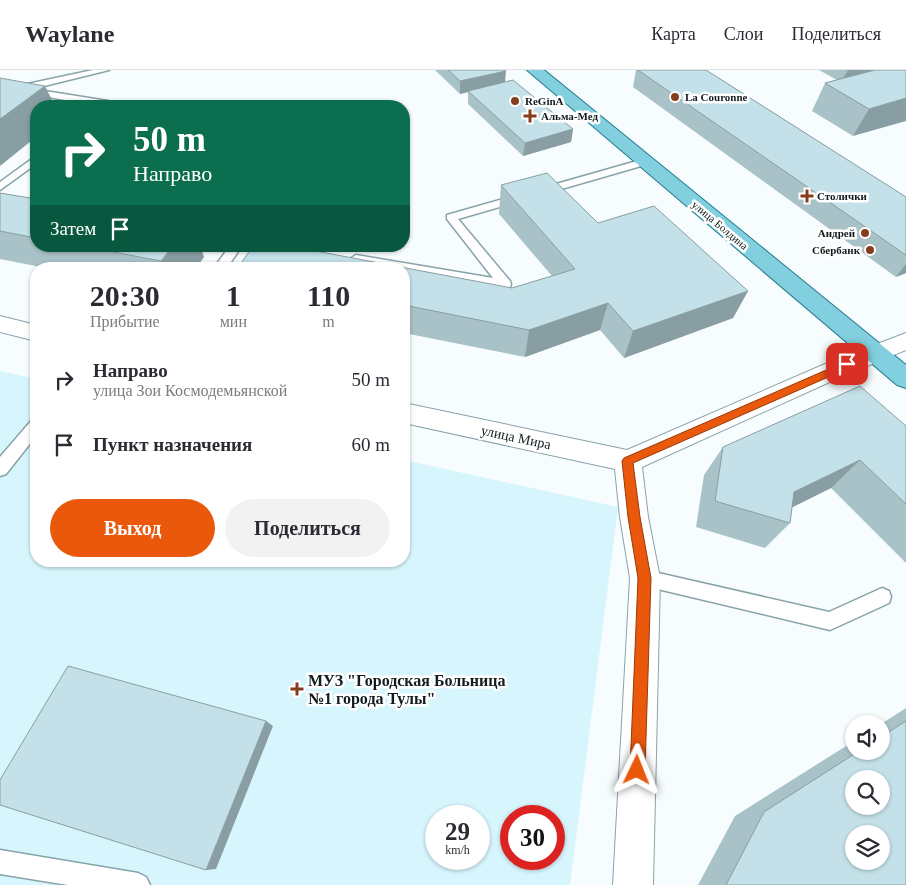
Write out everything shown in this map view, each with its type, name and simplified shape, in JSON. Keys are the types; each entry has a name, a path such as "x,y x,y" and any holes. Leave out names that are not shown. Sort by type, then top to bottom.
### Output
{"main road":[{"name":"улица Болдина","path":"535,70 906,379"}],"street":[{"path":"0,324 30,332"},
{"path":"632,885 645,578 634,517 628,461 875,353 906,342"},
{"name":"улица Мира","path":"410,414 628,461"}],"lane":[{"path":"0,101 18,89 105,70"},
{"path":"0,85 84,100"},
{"path":"410,268 505,284 450,217 644,162"},
{"path":"0,187 30,164"},
{"path":"348,258 372,262"},
{"path":"0,469 30,432"},
{"path":"645,578 830,621 882,597"},
{"path":"0,862 138,885"}],"shaded area":[{"name":"МУЗ \"Городская Больница №1 города Тулы\"","path":"0,371 30,378 30,567 410,567 410,461 618,507 570,885 0,885"}],"building":[{"path":"448,70 505,70 506,71 460,81"},
{"path":"638,70 706,70 906,197 906,255"},
{"path":"875,70 906,70 906,98 869,109 825,83"},
{"path":"0,78 45,86 0,119"},
{"path":"513,80 573,129 525,143 468,91"},
{"path":"547,173 598,223 654,206 748,291 633,331 608,303 529,330 410,306 410,269 512,288 575,269 501,185"},
{"path":"0,193 30,198 30,237 0,231"},
{"path":"114,252 168,252 161,261"},
{"path":"249,252 321,252 374,262 242,262"},
{"path":"860,386 906,426 906,504 860,460 794,492 790,523 715,501 723,447"},
{"path":"68,666 266,721 206,870 0,805 0,780"},
{"path":"906,721 906,885 726,885 764,812 845,760 890,760 890,731"}],"place":[{"name":"La Couronne","path":"675,97"},
{"name":"ReGinA","path":"515,101"},
{"name":"Альма-Мед","path":"530,116"},
{"name":"Столички","path":"807,196"},
{"name":"Андрей","path":"865,233"},
{"name":"Сбербанк","path":"870,250"},
{"name":"МУЗ \"Городская Больница №1 города Тулы\"","path":"297,689"}],"route":[{"path":"637,770 645,578 634,517 628,461 847,364"}]}
